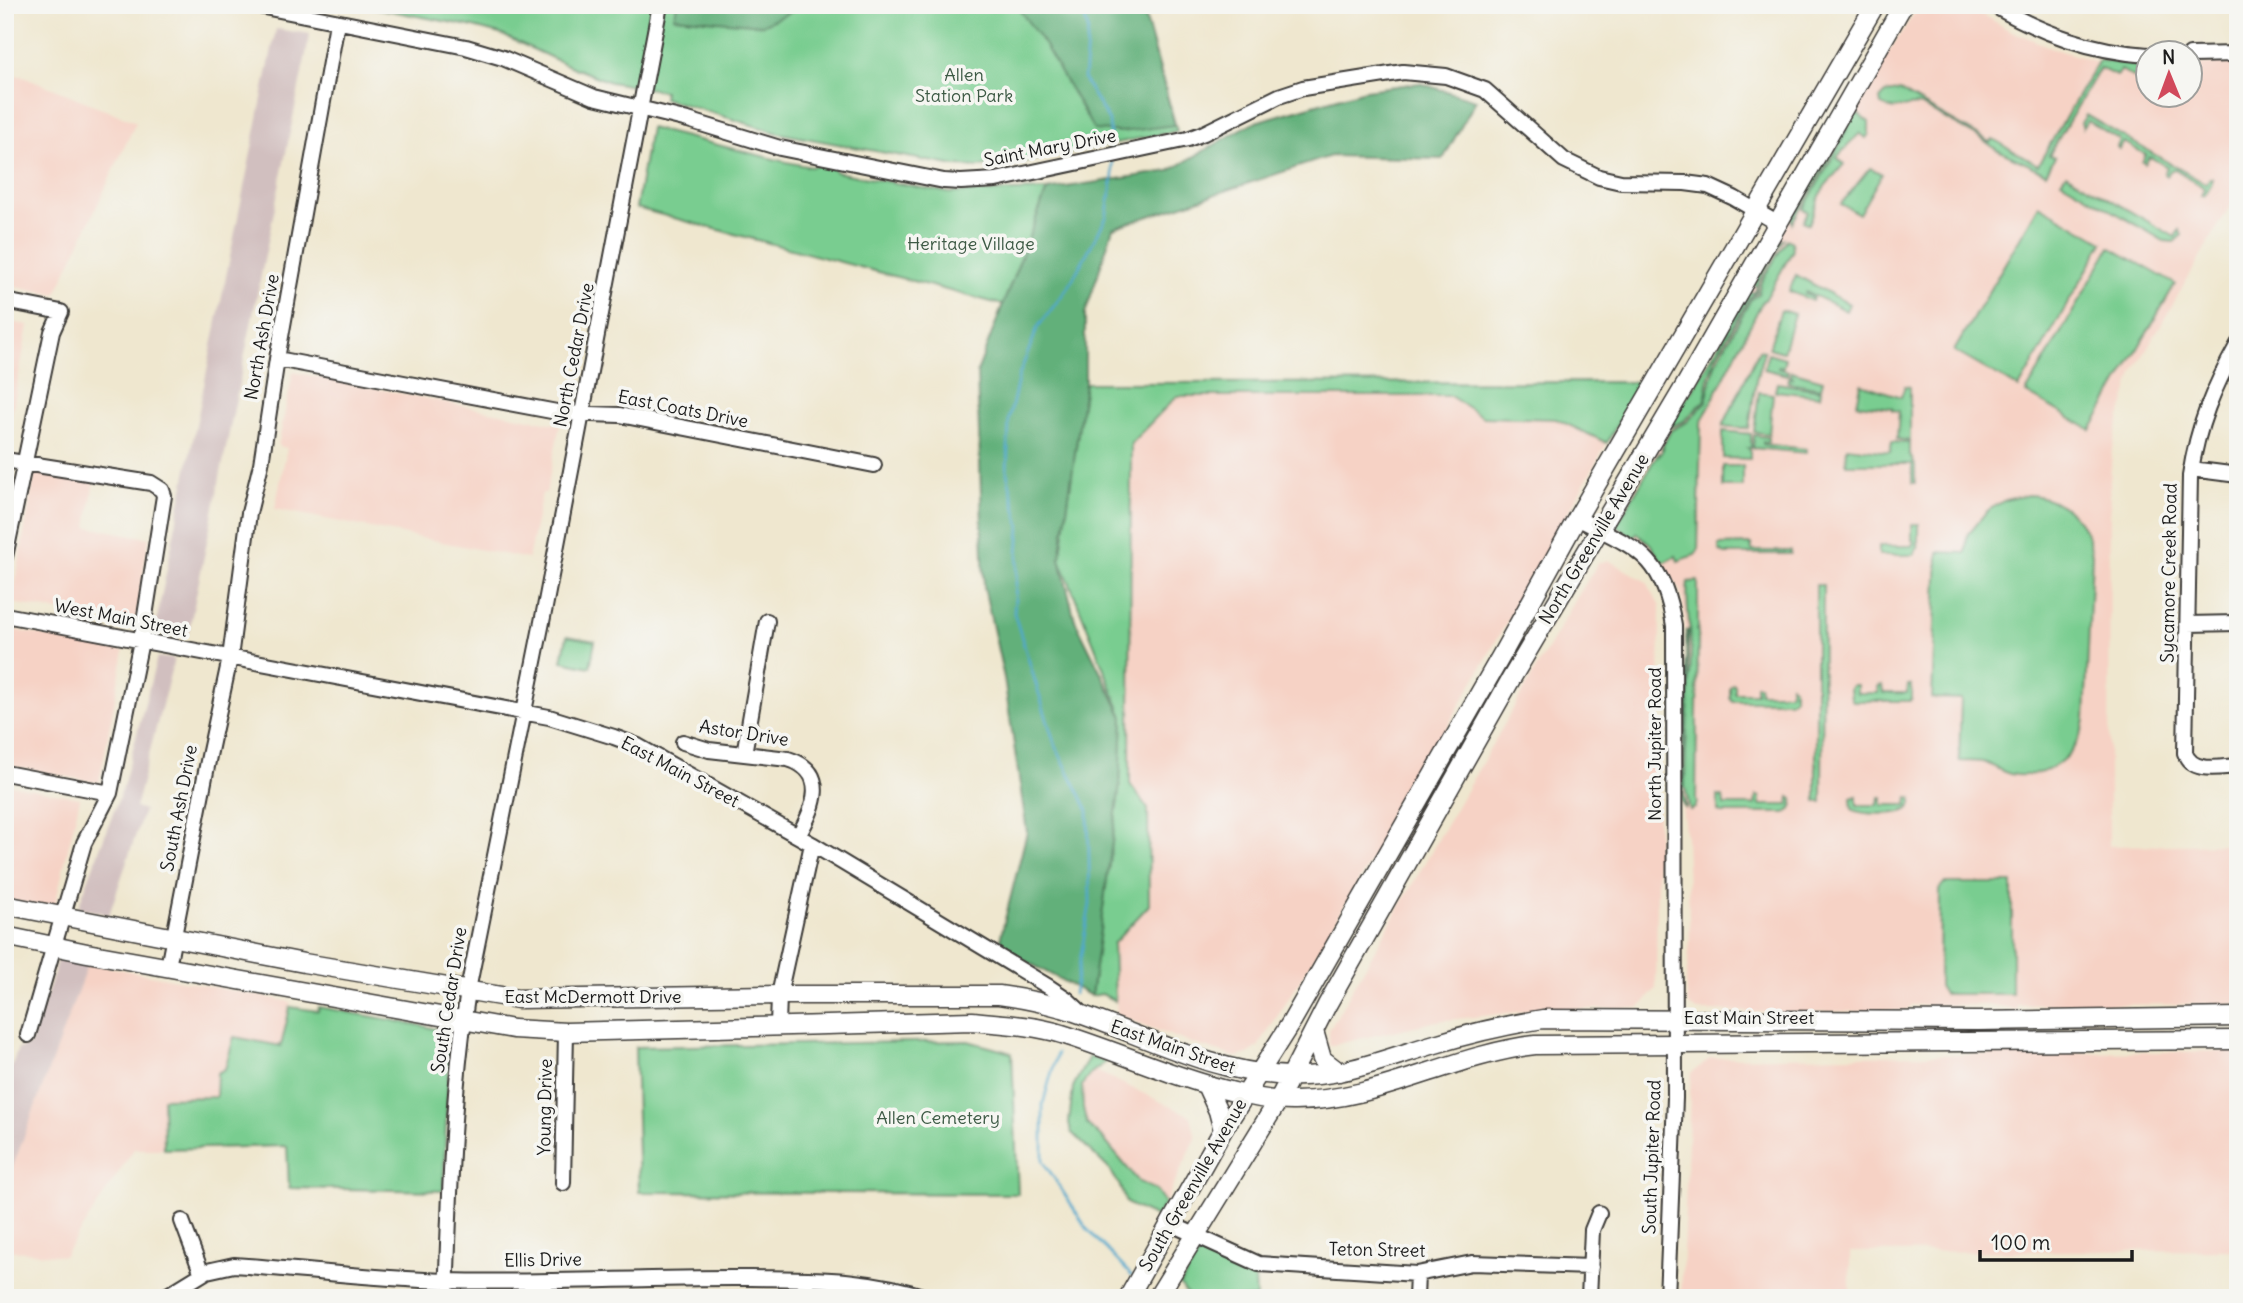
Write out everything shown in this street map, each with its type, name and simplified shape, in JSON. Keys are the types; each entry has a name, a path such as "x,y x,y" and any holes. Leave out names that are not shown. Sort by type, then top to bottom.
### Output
{"main road":[{"name":"North Greenville Avenue","path":"1258,1073 1292,1021 1577,518 1875,5"},
{"name":"North Greenville Avenue","path":"1290,1076 1511,679 1601,530 1903,5"},
{"name":"East McDermott Drive","path":"5,905 467,992 530,999 999,995 1034,1000 1086,1017"},
{"name":"East McDermott Drive","path":"5,936 53,947 513,1029 566,1032 972,1021 1019,1025 1060,1034"},
{"name":"East Main Street","path":"1086,1017 1199,1060 1258,1073 1290,1076 1339,1072 1496,1027 1543,1019 1978,1021 2238,1017"},
{"path":"2098,1018 2098,1041"},
{"path":"1922,1019 1922,1043"},
{"path":"1496,1027 1501,1049"},
{"path":"1314,1031 1322,1059 1339,1072"},
{"name":"East Main Street","path":"1060,1034 1206,1085 1278,1101 1337,1098 1373,1091 1501,1049 1552,1044 2238,1040"},
{"name":"South Greenville Avenue","path":"1128,1298 1223,1129 1258,1073"},
{"name":"South Greenville Avenue","path":"1157,1298 1242,1162 1290,1076"},
{"path":"1206,1085 1223,1129"}],"street":[{"name":"Saint Mary Drive","path":"254,5 466,47 503,58 593,97 688,120 780,148 944,181 988,181 1175,142 1204,133 1279,96 1303,88 1403,72 1447,76 1485,89 1564,160 1599,177 1621,182 1708,186 1777,223"},
{"name":"North Cedar Drive","path":"522,712 583,413 660,5"},
{"path":"1993,5 2026,25 2114,52 2134,54"},
{"name":"North Ash Drive","path":"230,658 249,513 261,464 276,359 337,23"},
{"path":"2204,55 2238,54"},
{"path":"5,302 61,312 52,332 5,557"},
{"name":"Sycamore Creek Road","path":"2238,344 2205,410 2191,469 2186,758 2195,766 2238,766"},
{"name":"East Coats Drive","path":"276,359 562,413 620,415 874,465"},
{"path":"5,460 151,483 162,490 164,496 141,641 110,793 84,843 28,1035"},
{"path":"2191,469 2238,475"},
{"name":"North Jupiter Road","path":"1577,518 1637,550 1650,562 1664,582 1671,602 1674,626 1675,1018"},
{"name":"West Main Street","path":"5,615 230,658"},
{"path":"744,754 767,621"},
{"path":"2187,624 2238,623"},
{"name":"East Main Street","path":"230,658 522,712 582,726 638,746 812,844 1049,987 1086,1017"},
{"name":"South Ash Drive","path":"168,967 230,658"},
{"name":"South Cedar Drive","path":"446,1298 456,1078 463,1021 522,712"},
{"name":"Astor Drive","path":"683,742 709,750 788,759 807,769 814,779 816,791 810,815 798,836"},
{"path":"5,773 110,793"},
{"path":"778,1025 779,995 812,844"},
{"name":"South Jupiter Road","path":"1667,1298 1675,1018"},
{"name":"Young Drive","path":"563,1183 566,1032"},
{"path":"1589,1298 1592,1230 1599,1213"},
{"path":"182,1221 202,1274"},
{"name":"Teton Street","path":"1171,1224 1259,1264 1417,1273 1479,1263 1591,1267"},
{"name":"Ellis Drive","path":"163,1298 202,1274 234,1265 447,1281 837,1279 871,1282 929,1298"},
{"path":"1416,1298 1417,1273"}],"shaded area":[{"path":"1920,5 1965,5 2007,29 2052,48 2097,62 2103,59 2134,62 2134,108 2204,108 2204,64 2238,63 2238,192 2133,373 2112,454 2109,846 2238,844 2238,1004 2017,1005 2016,1010 1991,1005 1911,1005 1906,1011 1776,1012 1696,1011 1688,1004 1686,981 1690,940 1686,838 1681,799 1686,695 1685,616 1680,589 1651,552 1617,530 1615,522 1873,75"},
{"path":"276,29 310,34 188,635 155,628"},
{"path":"5,73 25,77 136,122 56,294 5,285"},
{"path":"5,321 28,325 7,441 5,440"},
{"path":"293,372 560,425 546,493 542,493 528,559 275,509 287,448 278,446"},
{"path":"1177,396 1450,396 1483,417 1556,419 1607,443 1325,940 1258,1047 1248,1054 1236,1057 1117,1015 1113,944 1149,905 1148,809 1130,784 1131,443"},
{"path":"35,472 94,482 87,527 149,538 135,624 12,603"},
{"path":"1608,560 1647,582 1660,607 1656,989 1639,1008 1536,1010 1437,1021 1329,1046 1329,1030 1576,599 1598,563"},
{"path":"5,628 124,651 99,783 5,765"},
{"path":"157,657 174,659 135,808 144,810 109,915 78,907 123,787"},
{"path":"5,784 80,798 54,909 5,899"},
{"path":"59,957 88,963 5,1188 5,1083 18,1049 31,1044"},
{"path":"88,963 291,1002 281,1046 234,1037 225,1069 217,1073 216,1097 163,1098 164,1149 134,1149 64,1256 5,1250 5,1187"},
{"path":"2238,1051 2238,1250 1850,1252 1850,1298 1681,1298 1691,1073 1711,1058"},
{"path":"1094,1070 1191,1116 1196,1138 1165,1203 1156,1190 1139,1182 1087,1124 1082,1085"}],"green space":[{"name":"Allen Station Park","path":"360,5 1142,5 1177,131 1012,164 956,166 778,133 663,98 664,91 610,82 500,34"},
{"path":"677,5 806,5 762,25 674,17"},
{"path":"1016,5 1142,5 1175,125 1122,132 1094,130 1044,44"},
{"path":"2099,60 2134,66 2134,77 2121,70 2116,76 2100,68 2049,155 2055,157 2046,173 1997,150 1981,138 1922,106 1892,108 1881,105 1880,99 1886,93 1900,91 1990,142 1993,139 2038,165"},
{"path":"1419,83 1476,100 1443,159 1331,156 1113,228 1085,314 1085,383 1060,559 1075,620 1123,717 1120,784 1091,996 1001,948 1001,935 1027,832 1004,678 984,587 977,372 1047,190 1169,171 1252,123 1365,90"},
{"path":"1855,112 1869,122 1869,134 1866,138 1860,133 1837,157 1844,164 1825,186 1809,224 1803,221 1808,212 1803,209"},
{"path":"2086,115 2206,184 2212,178 2205,195 2201,196 2204,188 2175,169 2166,176 2164,174 2167,167 2150,157 2145,164 2142,162 2146,155 2124,142 2119,149 2117,147 2120,140 2088,121 2083,128 2081,123"},
{"path":"1848,119 1843,134 1792,223 1791,218"},
{"name":"Heritage Village","path":"650,128 782,161 811,167 818,164 832,167 836,172 950,193 1047,190 1003,305 636,208"},
{"path":"1870,168 1882,174 1859,214 1841,204"},
{"path":"2066,174 2175,237 2179,230 2182,235 2174,242 2164,241 2061,181"},
{"path":"2039,205 2103,242 2019,388 1954,351"},
{"path":"1783,239 1758,282 1757,287 1753,284 1770,253 1774,253 1772,251 1777,242"},
{"path":"1787,239 1792,242 1793,250 1763,300 1701,423 1698,551 1695,555 1678,561 1676,556 1663,563 1650,544 1637,533 1634,537 1617,524 1658,453 1659,456 1671,430 1687,422 1706,402 1715,364 1751,299 1758,294 1761,282"},
{"path":"2110,247 2175,284 2091,430 2026,393"},
{"path":"1796,275 1849,304 1846,311 1806,291 1805,293 1814,297 1812,301 1789,291"},
{"path":"1757,287 1756,292 1749,298 1715,358 1705,400 1684,421 1670,427 1749,291 1754,293"},
{"path":"1781,310 1794,314 1783,352 1769,348"},
{"path":"1759,350 1764,351 1756,380 1749,429 1723,426"},
{"path":"1768,353 1785,358 1783,367 1778,368 1788,371 1787,375 1764,369"},
{"path":"1791,371 1823,380 1821,388 1788,382 1789,378 1794,377 1790,376"},
{"path":"1641,382 1607,443 1556,419 1483,417 1450,396 1177,396 1131,443 1130,784 1148,809 1149,905 1113,944 1115,1001 1102,994 1091,996 1120,784 1123,717 1060,559 1085,383"},
{"path":"1777,383 1821,390 1820,396 1775,391"},
{"path":"1861,384 1901,397 1905,386 1910,387 1910,441 1897,439 1899,411 1857,404"},
{"path":"1759,392 1773,394 1769,434 1754,432"},
{"path":"1723,431 1751,434 1751,448 1748,448 1750,459 1723,458"},
{"path":"1754,435 1768,437 1768,442 1763,444 1806,449 1806,453 1753,448"},
{"path":"1892,442 1909,443 1909,453 1915,465 1915,483 1912,483 1912,464 1846,464 1847,447 1890,452"},
{"path":"1723,466 1743,466 1743,487 1723,487"},
{"path":"2028,495 2052,500 2071,513 2085,532 2092,555 2085,720 2081,733 2076,744 2059,763 2049,769 2024,775 2010,774 1983,762 1959,761 1961,699 1932,698 1938,552 1966,553 1967,535 1987,511 2005,500"},
{"path":"1912,524 1919,524 1919,546 1913,555 1879,555 1879,546 1912,546"},
{"path":"1751,544 1752,551 1791,551 1791,554 1725,554 1719,550 1719,545"},
{"path":"1698,581 1697,802 1695,808 1690,810 1685,787 1691,652 1687,590 1688,582"},
{"path":"1816,585 1823,585 1822,802 1816,802"},
{"path":"1688,630 1688,695 1683,765 1686,809 1681,801 1681,765"},
{"path":"567,636 595,641 590,667 562,661"},
{"path":"1733,684 1735,693 1756,693 1756,685 1759,685 1760,693 1789,693 1791,685 1794,687 1794,698 1790,701 1732,701 1730,687"},
{"path":"1857,685 1857,693 1878,693 1878,686 1882,685 1883,693 1907,693 1910,685 1912,699 1853,701 1850,688"},
{"path":"1718,796 1723,797 1724,805 1755,805 1756,796 1760,797 1760,805 1789,805 1790,797 1793,804 1791,810 1785,813 1721,813 1718,811"},
{"path":"1857,796 1857,805 1878,805 1879,797 1882,797 1882,805 1907,805 1908,797 1912,798 1912,803 1905,811 1881,814 1863,812 1852,809 1851,798"},
{"path":"1944,883 2012,883 2012,994 1944,994 1939,986 1940,888"},
{"path":"290,1007 318,1011 319,1007 450,1033 443,1191 289,1188 287,1146 164,1149 163,1098 216,1097 217,1073 225,1069 234,1037 281,1046"},
{"name":"Allen Cemetery","path":"968,1041 1012,1053 1018,1194 639,1192 635,1047"},
{"path":"1089,1057 1106,1062 1091,1073 1082,1085 1087,1124 1139,1182 1156,1190 1165,1203 1156,1217 1126,1203 1119,1184 1109,1169 1071,1132 1069,1123 1073,1087"},
{"path":"1201,1250 1255,1277 1256,1298 1190,1298 1180,1285"}],"waterway":[{"path":"1081,5 1088,29 1084,80 1109,121 1111,151"},
{"path":"1074,994 1090,904 1088,810 1055,745 1014,613 1020,526 1007,473 1009,419 1019,375 1038,327 1069,286 1106,218 1113,177 1112,161"},
{"path":"1057,1053 1043,1104 1043,1161 1087,1229 1132,1276"},
{"path":"1141,1286 1151,1297"}]}
